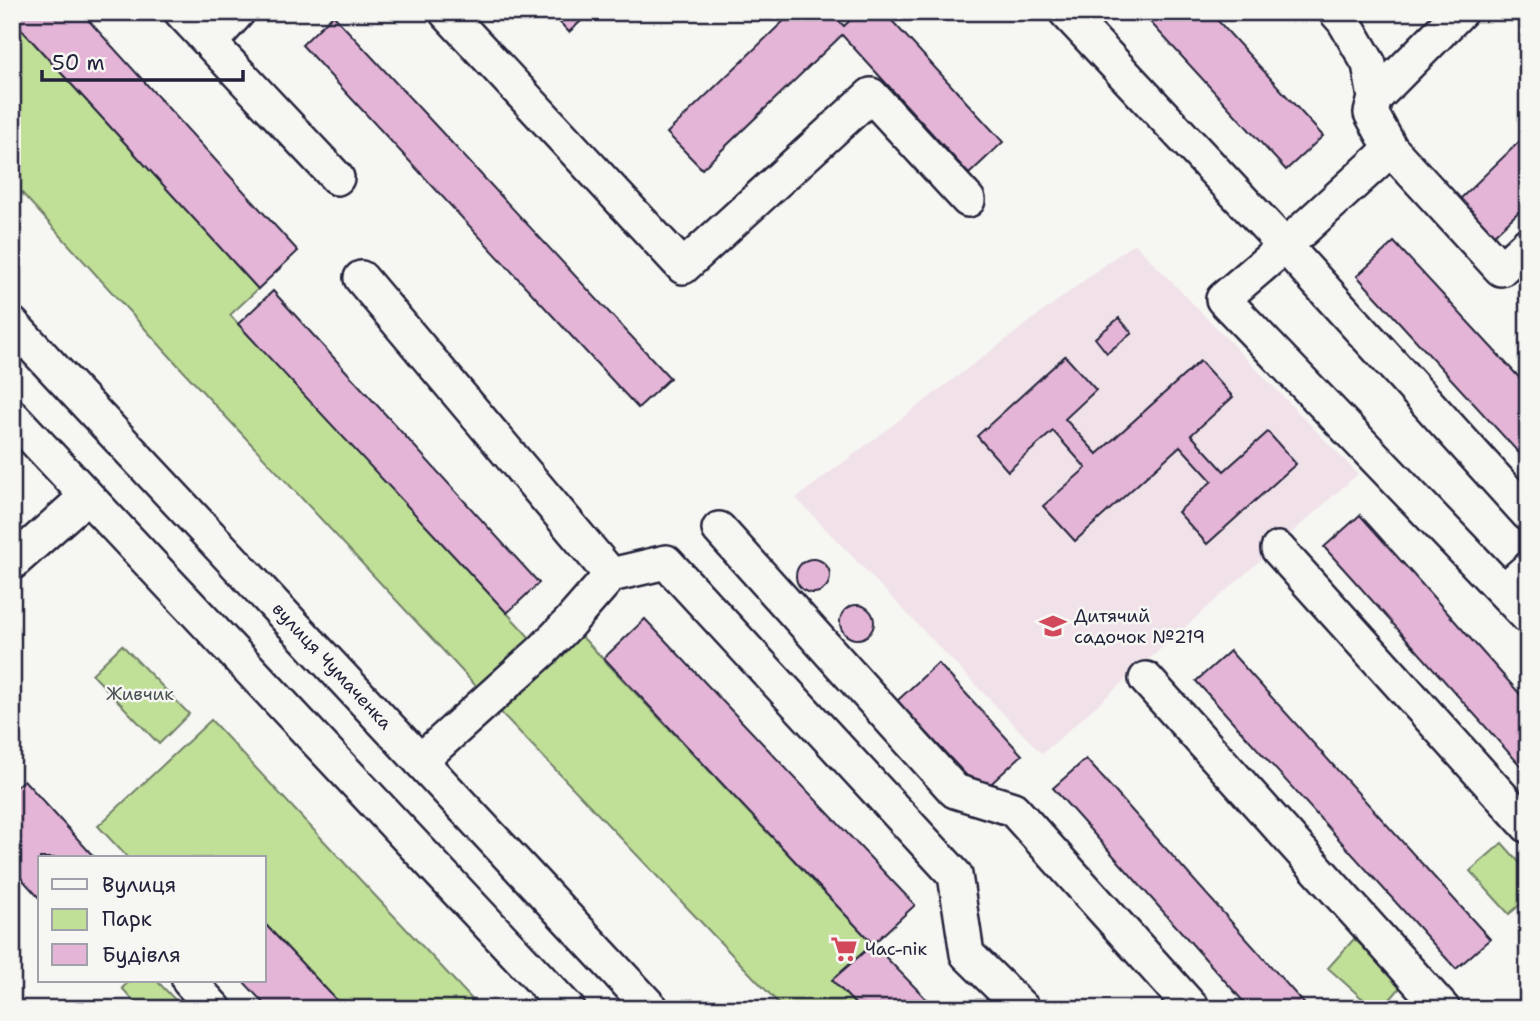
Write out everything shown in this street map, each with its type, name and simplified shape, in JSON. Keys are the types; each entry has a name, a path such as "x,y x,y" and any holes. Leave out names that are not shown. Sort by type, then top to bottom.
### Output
{"street":[{"path":"181,12 337,178"},
{"path":"210,43 239,12"},
{"path":"446,12 683,267 871,94 968,200"},
{"path":"1066,12 1285,246 1528,514"},
{"path":"1336,12 1369,64 1374,98 1371,113 1391,149 1501,269 1528,244"},
{"path":"1374,98 1460,12"},
{"path":"1391,149 1223,299 1528,617"},
{"path":"361,278 611,575"},
{"name":"вулиця Чумаченка","path":"12,324 652,1009"},
{"path":"12,416 568,1009"},
{"path":"12,562 87,496"},
{"path":"719,529 954,791 1013,809 1193,1009"},
{"path":"1278,549 1528,826"},
{"path":"421,761 542,651 611,575 666,562 955,875 967,954 1023,1009"},
{"path":"1503,591 1528,569"},
{"path":"1146,679 1443,1009"},
{"path":"191,982 215,1009"}],"shaded area":[{"name":"Дитячий садочок №219","path":"1134,243 1358,474 1042,754 796,498"}],"green space":[{"path":"12,19 258,289 230,315 542,651 569,623 873,944 833,980 860,1009 784,1009 489,700 12,182"},
{"name":"Живчик","path":"122,645 189,714 159,744 92,674"},
{"path":"211,720 481,1009 345,1009 266,925 266,856 126,856 98,826"},
{"path":"1502,843 1528,872 1528,898 1509,914 1470,871"},
{"path":"1354,939 1404,983 1382,1009 1374,1009 1328,968"},
{"path":"129,982 158,982 184,1009 141,1009 122,988"}],"building":[{"path":"12,12 81,12 298,251 258,289 12,19"},
{"path":"550,12 591,12 569,32"},
{"path":"793,12 830,12 844,26 859,12 884,12 1003,142 969,174 842,35 702,169 667,133"},
{"path":"1141,12 1210,12 1323,136 1286,170"},
{"path":"333,15 670,378 638,408 302,45"},
{"path":"1528,133 1528,203 1490,239 1456,203"},
{"path":"1394,242 1528,387 1528,463 1357,276"},
{"path":"273,291 539,583 507,613 238,324"},
{"path":"1119,318 1132,333 1107,353 1095,338"},
{"path":"1065,356 1096,390 1065,419 1097,454 1200,361 1233,397 1191,435 1224,471 1268,432 1296,464 1207,544 1178,512 1212,481 1180,446 1075,541 1043,506 1086,468 1053,431 1008,471 977,436"},
{"path":"1360,515 1528,703 1528,774 1324,547"},
{"path":"813,559 825,564 830,576 825,588 813,593 801,588 796,576 801,564"},
{"path":"857,605 869,610 874,622 869,634 857,639 845,634 840,622 845,610"},
{"path":"645,619 915,905 873,944 604,658"},
{"path":"1230,651 1490,939 1456,969 1196,681"},
{"path":"938,663 1022,755 982,792 897,701"},
{"path":"1086,759 1309,1009 1250,1009 1053,788"},
{"path":"24,780 93,856 38,856 38,897 12,868 12,790"},
{"path":"266,925 345,1009 269,1009 244,982 266,982"},
{"path":"873,944 936,1009 860,1009 832,980"}],"place":[{"name":"Дитячий садочок №219","path":"1053,626"},
{"name":"Час-пік","path":"844,949"}]}
